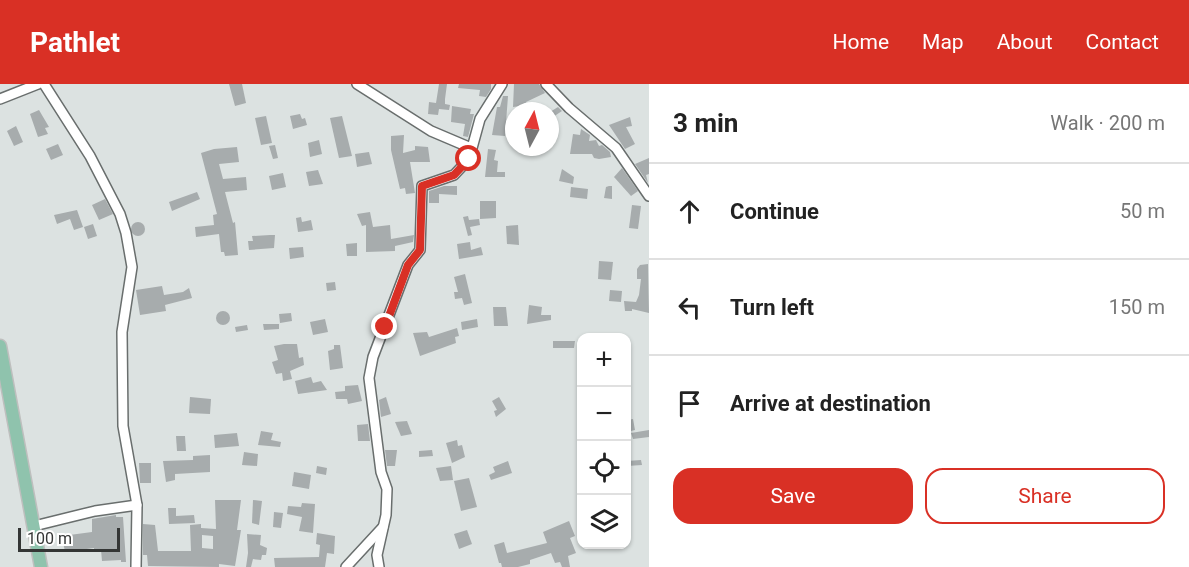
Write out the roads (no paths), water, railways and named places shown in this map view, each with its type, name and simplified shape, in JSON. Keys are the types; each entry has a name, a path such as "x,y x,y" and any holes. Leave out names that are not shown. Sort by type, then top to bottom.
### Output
{"main road":[{"path":"0,346 41,567"}],"street":[{"path":"0,99 39,84"},
{"path":"44,84 90,156 120,214 126,233 132,267 122,332 123,426 137,505 136,567"},
{"path":"357,84 431,131 471,148"},
{"path":"379,567 377,555 384,525 387,489 381,472 369,394 370,371 408,265 420,250 422,186 454,175 469,159 480,119 502,84"},
{"path":"546,84 568,108 616,148 649,196"},
{"path":"34,526 95,511 137,505"},
{"path":"346,567 384,525"}]}
